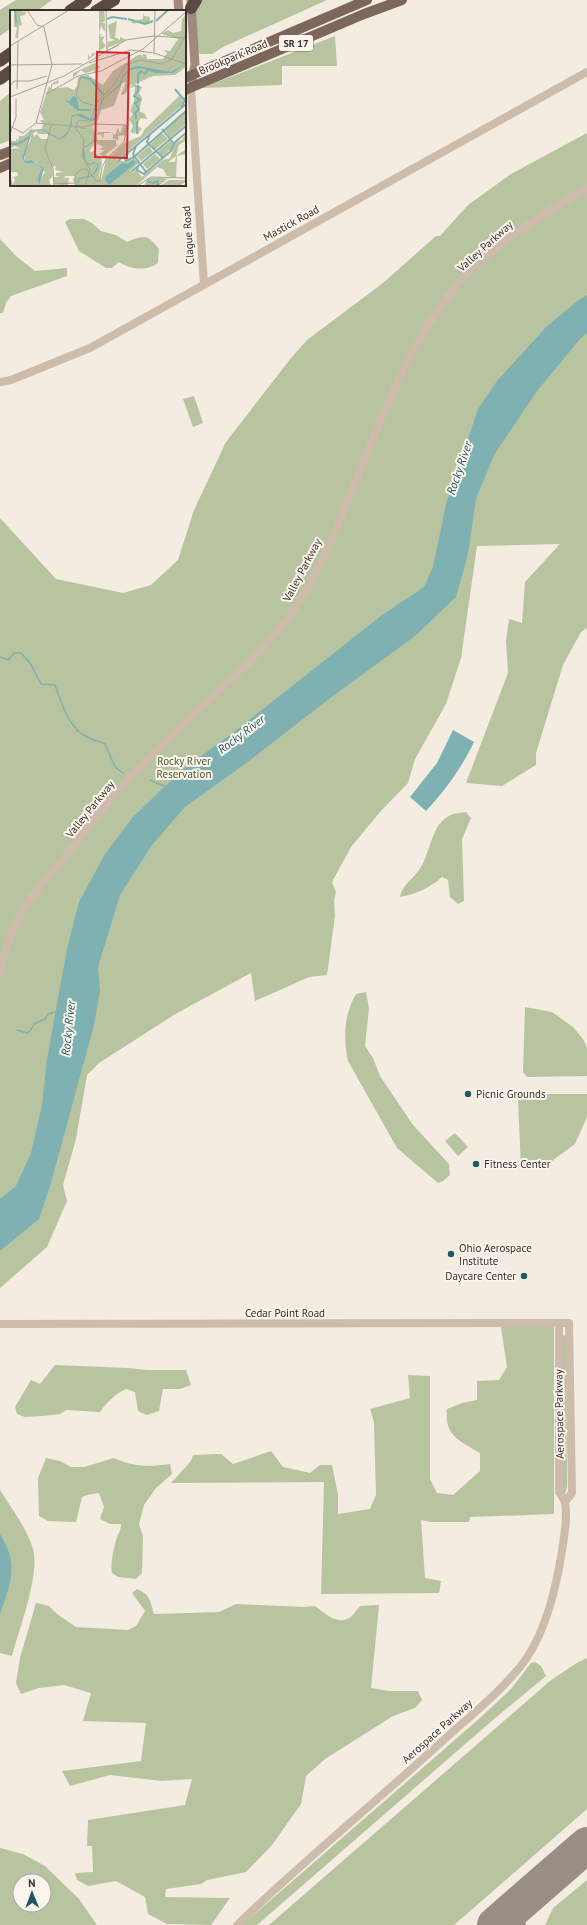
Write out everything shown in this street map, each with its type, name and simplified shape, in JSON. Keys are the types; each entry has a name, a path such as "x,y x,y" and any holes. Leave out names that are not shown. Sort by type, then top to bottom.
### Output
{"highway":[{"path":"71,10 86,0"},
{"path":"98,10 114,0"},
{"path":"0,61 10,54"},
{"path":"0,80 10,72"}],"main road":[{"path":"178,0 179,10"},
{"name":"Brookpark Road","path":"187,76 367,0"},
{"name":"Brookpark Road","path":"188,89 364,14 402,0"},
{"name":"Clague Road","path":"188,89 187,76 195,65 193,3"},
{"path":"0,155 10,151"},
{"path":"0,168 10,163"}],"street":[{"name":"Mastick Road","path":"0,382 11,380 90,348 587,72"},
{"name":"Clague Road","path":"188,89 204,285"},
{"name":"Valley Parkway","path":"0,974 5,950 16,924 35,892 117,791 196,712 253,658 282,626 294,608 309,585 345,508 405,367 437,312 471,271 503,242 530,221 587,188"},
{"name":"Aerospace Parkway","path":"237,1925 285,1879 378,1799 475,1711 509,1679 526,1659 544,1622 558,1571 565,1522 565,1502 559,1492 559,1323"},
{"name":"Cedar Point Road","path":"0,1324 569,1323"},
{"name":"Aerospace Parkway","path":"565,1502 572,1493 569,1323"}],"green space":[{"path":"16,0 52,0 38,10 10,10 10,29 0,36 0,10"},
{"path":"200,0 327,0 223,47 212,54 200,54 197,49 195,7"},
{"path":"335,36 337,66 282,66 282,85 202,88"},
{"path":"10,93 10,140 0,144 0,101"},
{"name":"Rocky River Reservation","path":"587,133 587,628 581,632 563,665 536,753 536,765 502,786 466,783 508,673 506,641 509,619 522,623 525,582 560,544 477,546 461,658 446,704 415,759 408,783 380,812 351,847 332,882 336,892 334,900 335,916 327,975 309,977 255,1001 251,973 177,1013 99,1063 87,1075 76,1139 63,1185 67,1201 47,1247 0,1288 0,518 56,579 123,593 151,585 178,560 194,510 226,442 291,358 307,340 383,283 436,236 440,236 468,205 511,174"},
{"path":"70,219 84,219 92,223 101,231 116,235 127,242 142,237 148,238 159,249 158,263 148,268 133,268 119,262 112,268 106,268 79,251 65,222"},
{"path":"0,239 16,256 35,271 67,268 67,276 11,296 6,303 3,313 0,313"},
{"path":"194,396 203,423 193,427 183,399"},
{"path":"466,812 471,818 462,839 464,901 458,904 450,897 448,880 442,877 422,890 400,897 405,886 416,874 423,863 439,825 444,819 451,815"},
{"path":"366,992 369,1008 365,1046 373,1058 380,1076 413,1125 449,1164 450,1175 438,1183 397,1148 348,1061 345,1035 349,1010 356,994"},
{"path":"525,1007 552,1012 573,1027 583,1039 587,1048 587,1076 527,1077 523,1072"},
{"path":"524,1094 587,1094 587,1117 575,1144 552,1161 521,1167 518,1100"},
{"path":"455,1133 468,1147 458,1156 445,1141"},
{"path":"554,1326 554,1514 470,1517 469,1522 431,1522 421,1520 425,1578 441,1581 439,1593 321,1594 324,1482 171,1483 191,1461 193,1455 221,1454 233,1464 271,1451 283,1467 310,1473 320,1465 332,1465 338,1495 338,1514 370,1509 376,1495 374,1422 370,1409 410,1398 408,1375 430,1376 430,1479 437,1493 453,1495 480,1471 480,1453 460,1441 451,1432 448,1426 447,1409 462,1403 477,1400 477,1381 499,1380 507,1367 501,1327"},
{"path":"562,1335 566,1336 567,1486 565,1495 562,1494"},
{"path":"55,1365 147,1370 186,1370 191,1385 180,1389 163,1389 159,1411 147,1415 138,1411 135,1392 126,1389 118,1393 100,1412 66,1410 60,1414 25,1417 17,1414 15,1407 31,1380 40,1384"},
{"path":"46,1458 60,1461 71,1467 84,1467 114,1458 142,1466 170,1464 172,1474 156,1488 144,1505 139,1524 143,1536 142,1573 136,1579 118,1577 112,1573 113,1555 121,1524 110,1524 100,1519 104,1507 99,1493 82,1497 76,1522 48,1521 39,1516 38,1478"},
{"path":"0,1490 27,1533 33,1549 34,1560 34,1573 28,1602 12,1656 0,1653"},
{"path":"137,1589 142,1591 147,1596 151,1602 154,1614 219,1612 236,1604 303,1607 315,1606 328,1616 337,1620 342,1620 352,1616 360,1606 379,1605 371,1688 389,1691 418,1691 422,1700 415,1708 393,1716 325,1759 306,1776 301,1804 272,1845 246,1872 207,1880 201,1884 166,1889 165,1897 230,1898 211,1925 167,1924 148,1914 145,1897 116,1881 88,1886 77,1880 75,1873 93,1872 92,1846 87,1846 88,1820 185,1805 192,1779 162,1781 110,1775 70,1786 62,1771 141,1761 146,1723 83,1721 91,1693 64,1685 39,1688 21,1694 16,1683 20,1658 36,1603 49,1606 57,1614 76,1627 128,1630 136,1626 145,1611 132,1593"},
{"path":"587,1658 587,1809 454,1925 269,1925 550,1681 575,1664"},
{"path":"535,1662 541,1666 546,1676 494,1719 257,1925 242,1925 480,1718 511,1689 531,1663"},
{"path":"0,1848 23,1854 45,1866 79,1899 97,1925 0,1925"},
{"path":"587,1880 587,1925 545,1925 553,1908"}],"water":[{"name":"Rocky River","path":"587,295 587,333 580,339 537,391 494,455 476,499 468,554 456,597 415,636 329,699 245,764 185,807 152,845 120,895 98,967 100,991 94,1025 51,1183 39,1219 0,1251 0,1199 16,1186 31,1153 42,1105 47,1059 67,949 79,902 105,854 132,818 183,769 238,729 382,615 424,587 433,567 446,504 478,409 497,381 547,326"},
{"path":"453,730 474,742 453,778 426,811 410,797 437,763"},
{"path":"0,1534 10,1555 11,1574 10,1583 0,1614"}],"waterway":[{"path":"0,657 8,660 14,653 21,653 30,663 41,684 55,685 66,714 75,728 87,737 105,744 115,767 123,773"},
{"path":"150,780 164,786"},
{"path":"17,1030 27,1033 34,1024 45,1019 48,1014 56,1012"}],"taxiway":[{"path":"518,1925 519,1914 530,1895"}],"runway":[{"path":"495,1925 587,1845"}],"place":[{"name":"Picnic Grounds","path":"468,1094"},
{"name":"Fitness Center","path":"476,1164"},
{"name":"Ohio Aerospace Institute","path":"451,1254"},
{"name":"Daycare Center","path":"524,1276"}]}
